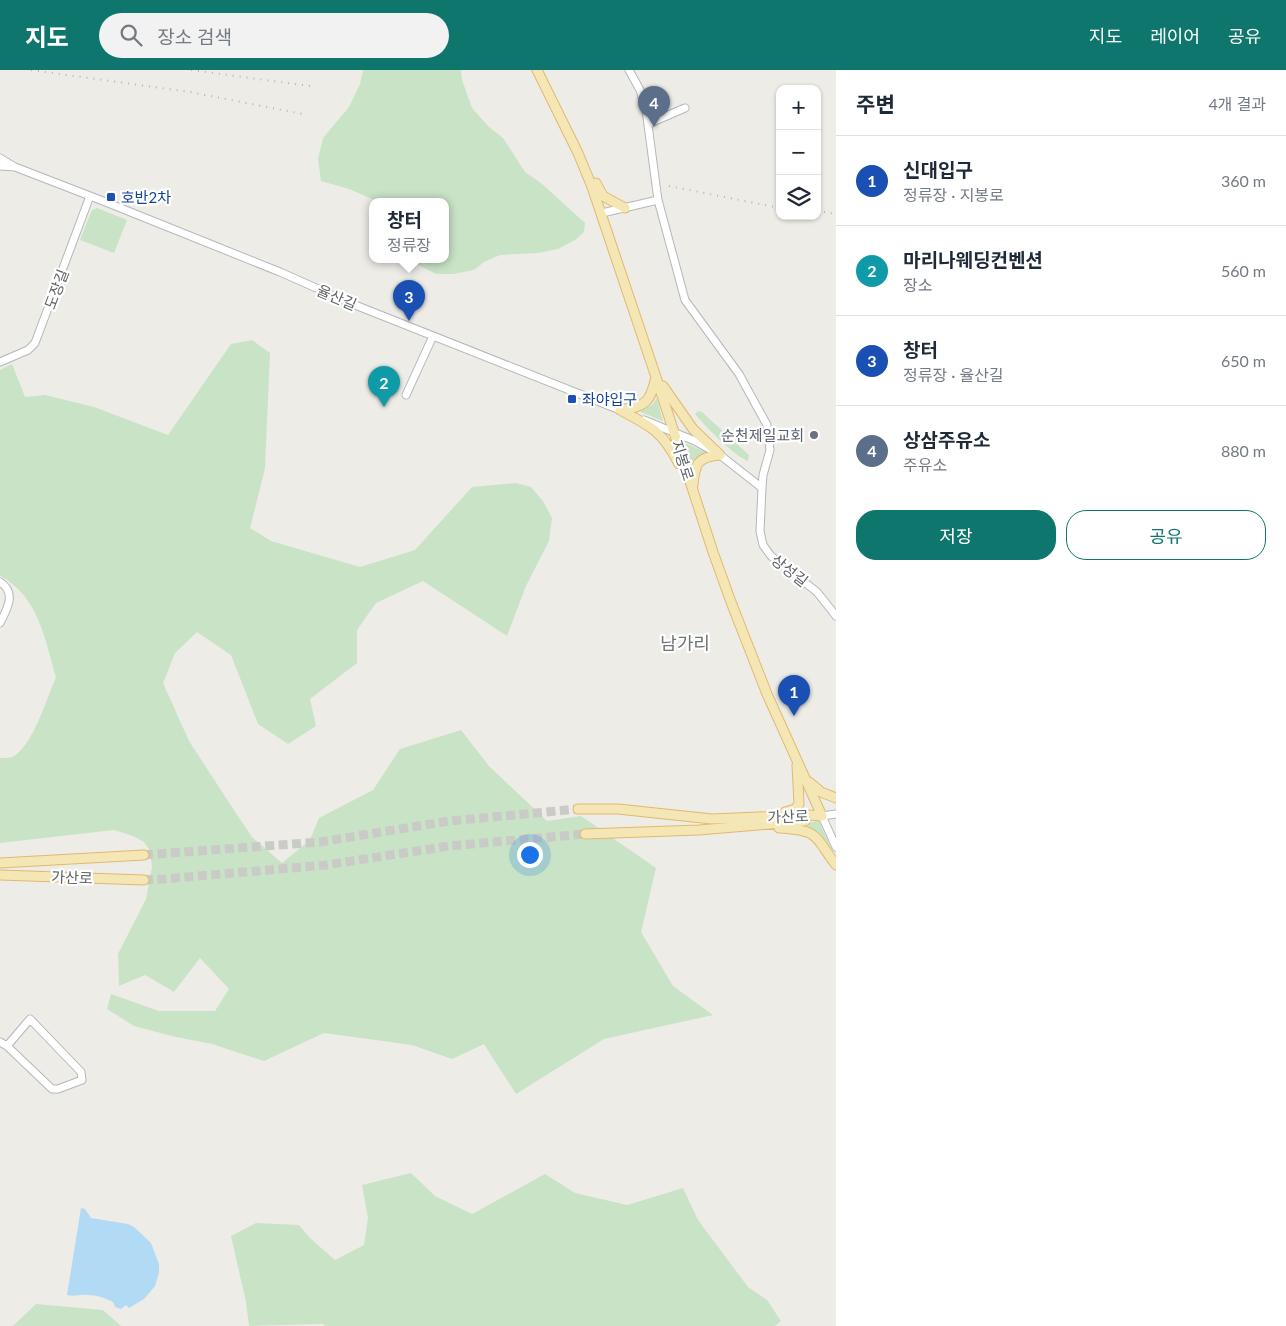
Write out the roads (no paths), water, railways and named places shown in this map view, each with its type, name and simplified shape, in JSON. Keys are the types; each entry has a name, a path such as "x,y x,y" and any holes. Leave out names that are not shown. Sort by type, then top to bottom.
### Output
{"main road":[{"name":"지봉로","path":"537,70 580,159 602,213 734,611 767,694 822,816"},
{"path":"580,159 603,196 625,208"},
{"path":"620,410 634,408 648,400 652,395 656,377"},
{"path":"656,377 693,430 720,455"},
{"path":"620,410 649,426 664,438 670,445 692,489"},
{"path":"692,489 696,466 704,458 720,455"},
{"path":"744,822 789,812 798,807 800,795 796,757"},
{"path":"807,780 820,792 836,798"},
{"name":"가산로","path":"578,809 618,808 712,820 744,822 806,821 822,816"},
{"path":"744,822 797,829 810,833 819,840 836,865"},
{"name":"가산로","path":"585,834 699,830 744,822"},
{"name":"가산로","path":"0,863 144,855"},
{"name":"가산로","path":"0,875 144,880"}],"street":[{"name":"상성길","path":"629,70 643,98 658,200 685,300 739,374 767,425 770,450 763,475 760,531 765,549 771,556 817,592 836,616"},
{"path":"648,124 685,108"},
{"path":"0,158 15,167"},
{"name":"율산길","path":"0,166 15,167 90,196 674,432 720,455 762,488"},
{"name":"도장길","path":"0,362 31,348 35,343 90,196"},
{"path":"602,213 658,200"},
{"path":"406,395 433,336"},
{"path":"0,582 8,590 10,602 0,623"},
{"path":"822,816 836,814"},
{"name":"지봉로","path":"822,816 836,847"},
{"path":"30,1019 81,1072 82,1080 58,1089 52,1089 4,1044 30,1019"}],"water":[{"path":"81,1208 85,1209 91,1218 128,1224 134,1227 151,1243 159,1264 159,1273 155,1286 144,1299 129,1308 126,1305 121,1309 115,1307 113,1302 98,1296 67,1295"}],"tunnel":[{"path":"144,855 320,842 449,821 578,809"},
{"path":"144,880 326,865 449,846 585,834"}],"railway":[{"path":"31,70 190,92 303,114"},
{"path":"191,70 310,86"},
{"path":"669,186 776,207"},
{"path":"821,212 836,214"}],"place":[{"name":"상삼주유소","path":"654,127"},
{"name":"호반2차","path":"111,197"},
{"name":"창터","path":"409,321"},
{"name":"좌야입구","path":"572,399"},
{"name":"마리나웨딩컨벤션","path":"384,407"},
{"name":"순천제일교회","path":"814,435"},
{"name":"신대입구","path":"794,716"}],"district":[{"name":"남가리","path":"685,643"}]}
